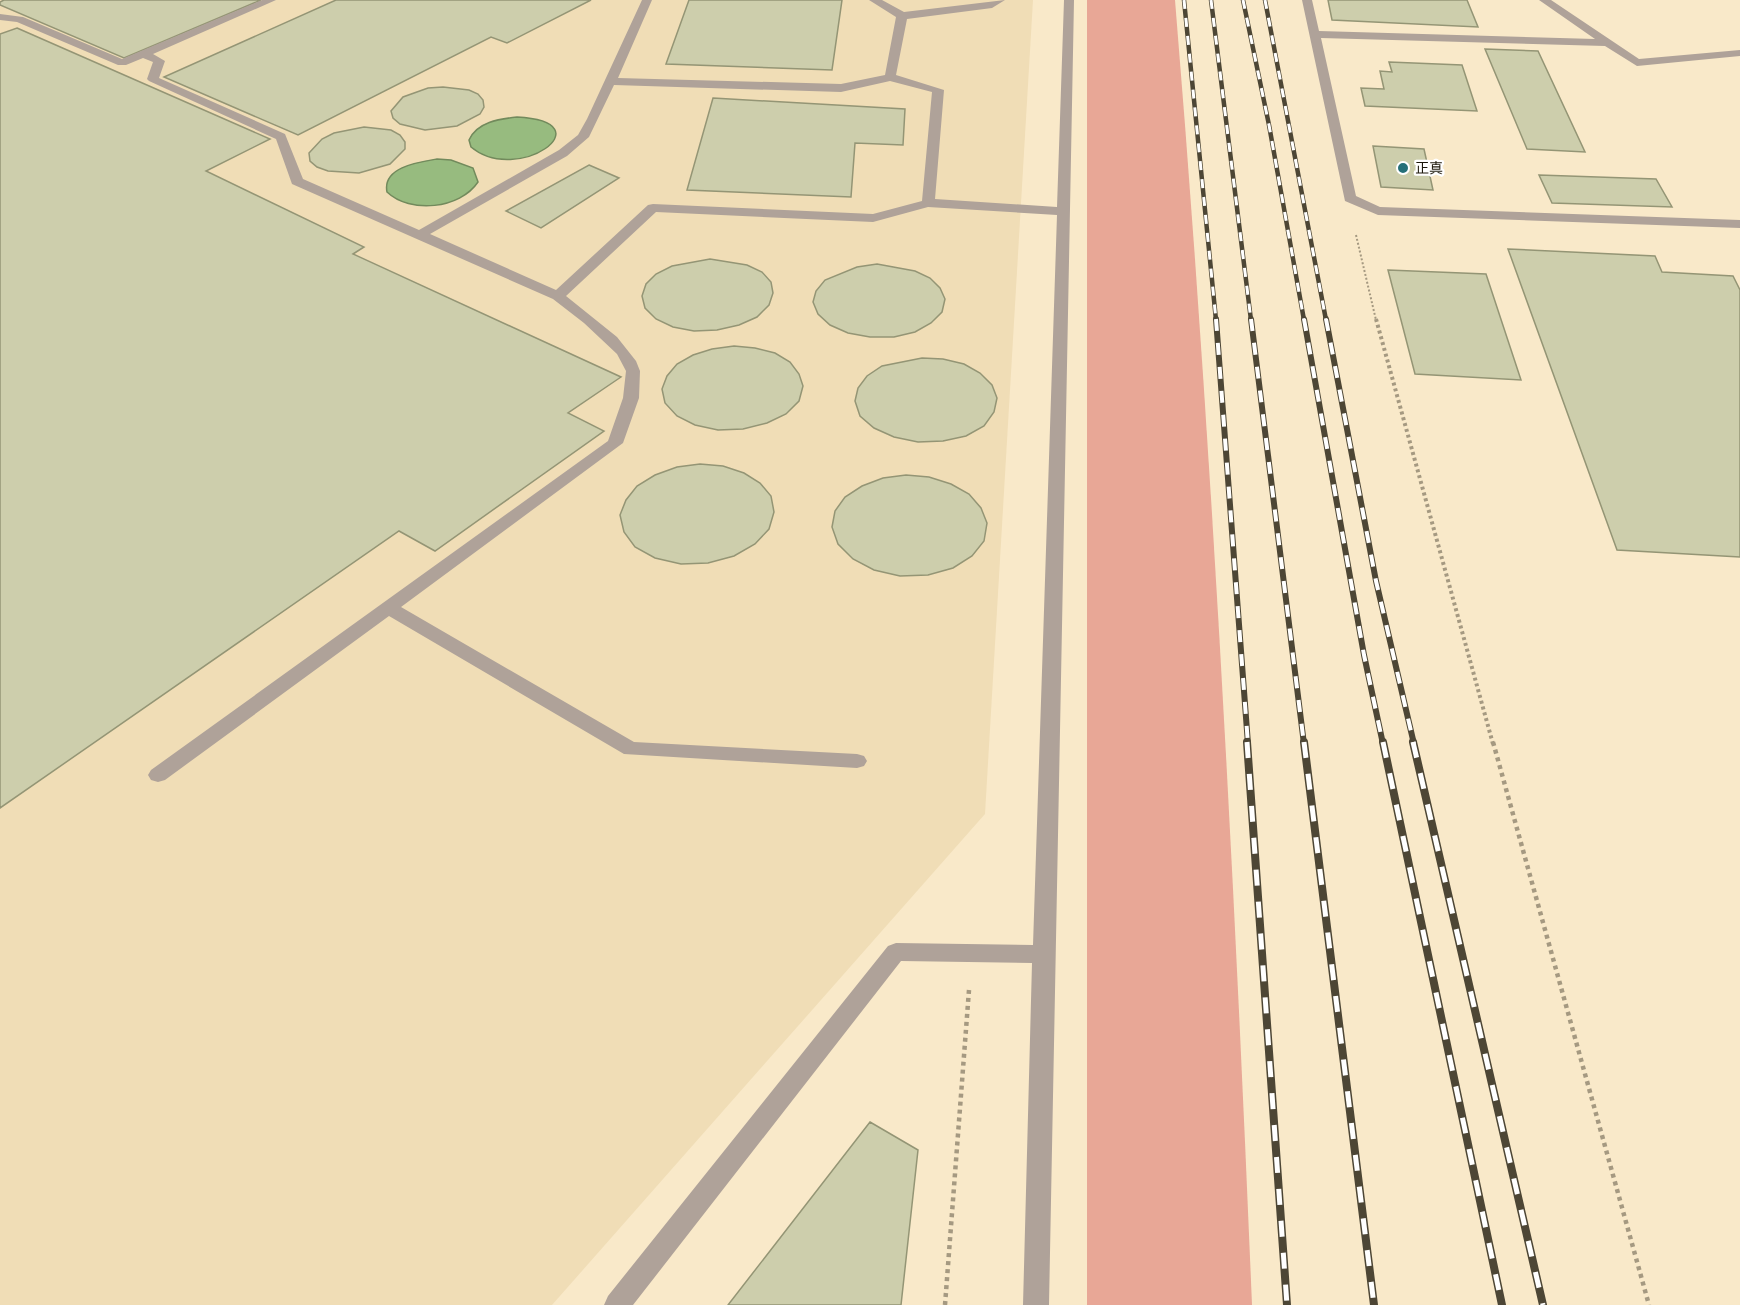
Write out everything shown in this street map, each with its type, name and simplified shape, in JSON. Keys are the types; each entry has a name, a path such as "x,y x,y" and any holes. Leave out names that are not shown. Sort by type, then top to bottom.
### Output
{"street":[{"path":"0,17 19,19 122,63 271,0"},
{"path":"419,235 570,148 583,137 647,0"},
{"path":"874,0 902,16 992,4 1000,0"},
{"path":"1036,1305 1043,954 1069,0"},
{"path":"1307,0 1350,198 1378,211 1740,224"},
{"path":"1544,0 1636,63 1740,53"},
{"path":"890,77 902,16"},
{"path":"1315,34 1605,42"},
{"path":"143,54 159,62 153,79 281,137 297,181 558,296 616,344 633,371 630,403 615,443 158,775"},
{"path":"610,81 841,88 890,77 938,90 928,203"},
{"path":"558,296 653,208 873,218 928,203 1063,211"},
{"path":"388,608 631,750 857,761"},
{"path":"617,1305 896,952 1043,954"}],"path":[{"path":"1355,230 1366,284 1649,1305"},
{"path":"945,1305 972,953"}],"shaded area":[{"path":"0,0 1033,0 985,814 552,1305 0,1305"},
{"path":"1087,0 1175,0 1200,326 1220,652 1252,1305 1087,1305"},
{"path":"517,117 543,121 555,129 555,139 545,148 530,156 510,159 490,157 471,147 469,140 483,125 496,120"},
{"path":"437,159 451,160 473,168 478,182 459,198 434,205 408,204 387,192 390,177 396,171 412,164"}],"building":[{"path":"4,0 261,0 124,58 0,5 0,2"},
{"path":"336,0 591,0 507,43 491,37 298,135 164,77"},
{"path":"689,0 842,0 832,70 666,64"},
{"path":"1328,0 1467,0 1478,27 1332,20"},
{"path":"17,28 270,139 206,171 364,247 353,254 621,377 568,413 604,431 435,551 399,531 0,808 0,34"},
{"path":"1485,49 1538,51 1585,152 1527,149"},
{"path":"1389,62 1462,65 1477,111 1365,106 1361,88 1384,89 1380,71 1392,72"},
{"path":"428,88 469,90 478,94 483,100 484,107 480,114 457,126 425,130 400,124 393,118 391,111 403,97"},
{"path":"713,98 905,109 903,145 855,143 851,197 687,190"},
{"path":"364,127 391,130 400,135 405,142 405,149 390,164 359,173 328,171 317,167 310,161 309,153 322,139 334,133"},
{"name":"正真","path":"1373,146 1424,149 1433,190 1381,187"},
{"path":"589,165 619,178 541,228 506,211"},
{"path":"1539,175 1656,179 1672,207 1552,203"},
{"path":"1508,249 1655,256 1662,272 1733,276 1740,290 1740,557 1617,550"},
{"path":"710,259 747,265 762,272 771,282 773,293 769,305 757,317 739,325 717,330 694,331 673,327 656,319 645,308 642,296 646,284 656,274 672,266"},
{"path":"877,264 915,271 930,278 940,288 945,299 942,312 931,323 915,332 894,337 870,337 848,333 830,325 818,314 813,302 816,291 825,280 857,267"},
{"path":"1388,270 1486,274 1521,380 1415,374"},
{"path":"734,346 775,353 790,362 799,374 803,386 799,401 786,414 767,423 743,429 718,430 695,425 677,416 665,403 662,389 667,376 677,364 693,355"},
{"path":"922,358 943,359 964,364 980,373 992,385 997,398 994,412 984,426 966,436 943,441 918,442 894,437 874,428 860,416 855,401 858,388 867,376 882,366"},
{"path":"700,464 723,466 744,473 760,483 771,496 774,512 769,529 755,544 734,556 708,563 681,564 655,558 635,547 624,532 620,515 626,500 637,486 655,475 677,467"},
{"path":"906,475 929,477 951,484 969,494 981,508 987,523 984,541 972,556 953,568 928,575 900,576 874,570 853,559 838,544 832,527 835,511 845,497 862,486 883,478"},
{"path":"870,1122 918,1150 901,1305 728,1305"}],"railway":[{"path":"1184,0 1216,320"},
{"path":"1211,0 1251,320"},
{"path":"1243,0 1269,125 1304,320"},
{"path":"1265,0 1326,320"},
{"path":"1216,319 1248,744"},
{"path":"1251,319 1304,744"},
{"path":"1304,319 1364,655 1383,744"},
{"path":"1326,319 1376,581 1414,744"},
{"path":"1247,742 1287,1305"},
{"path":"1304,742 1374,1305"},
{"path":"1383,742 1502,1305"},
{"path":"1413,742 1543,1305"}],"place":[{"name":"正真","path":"1403,168"}]}
